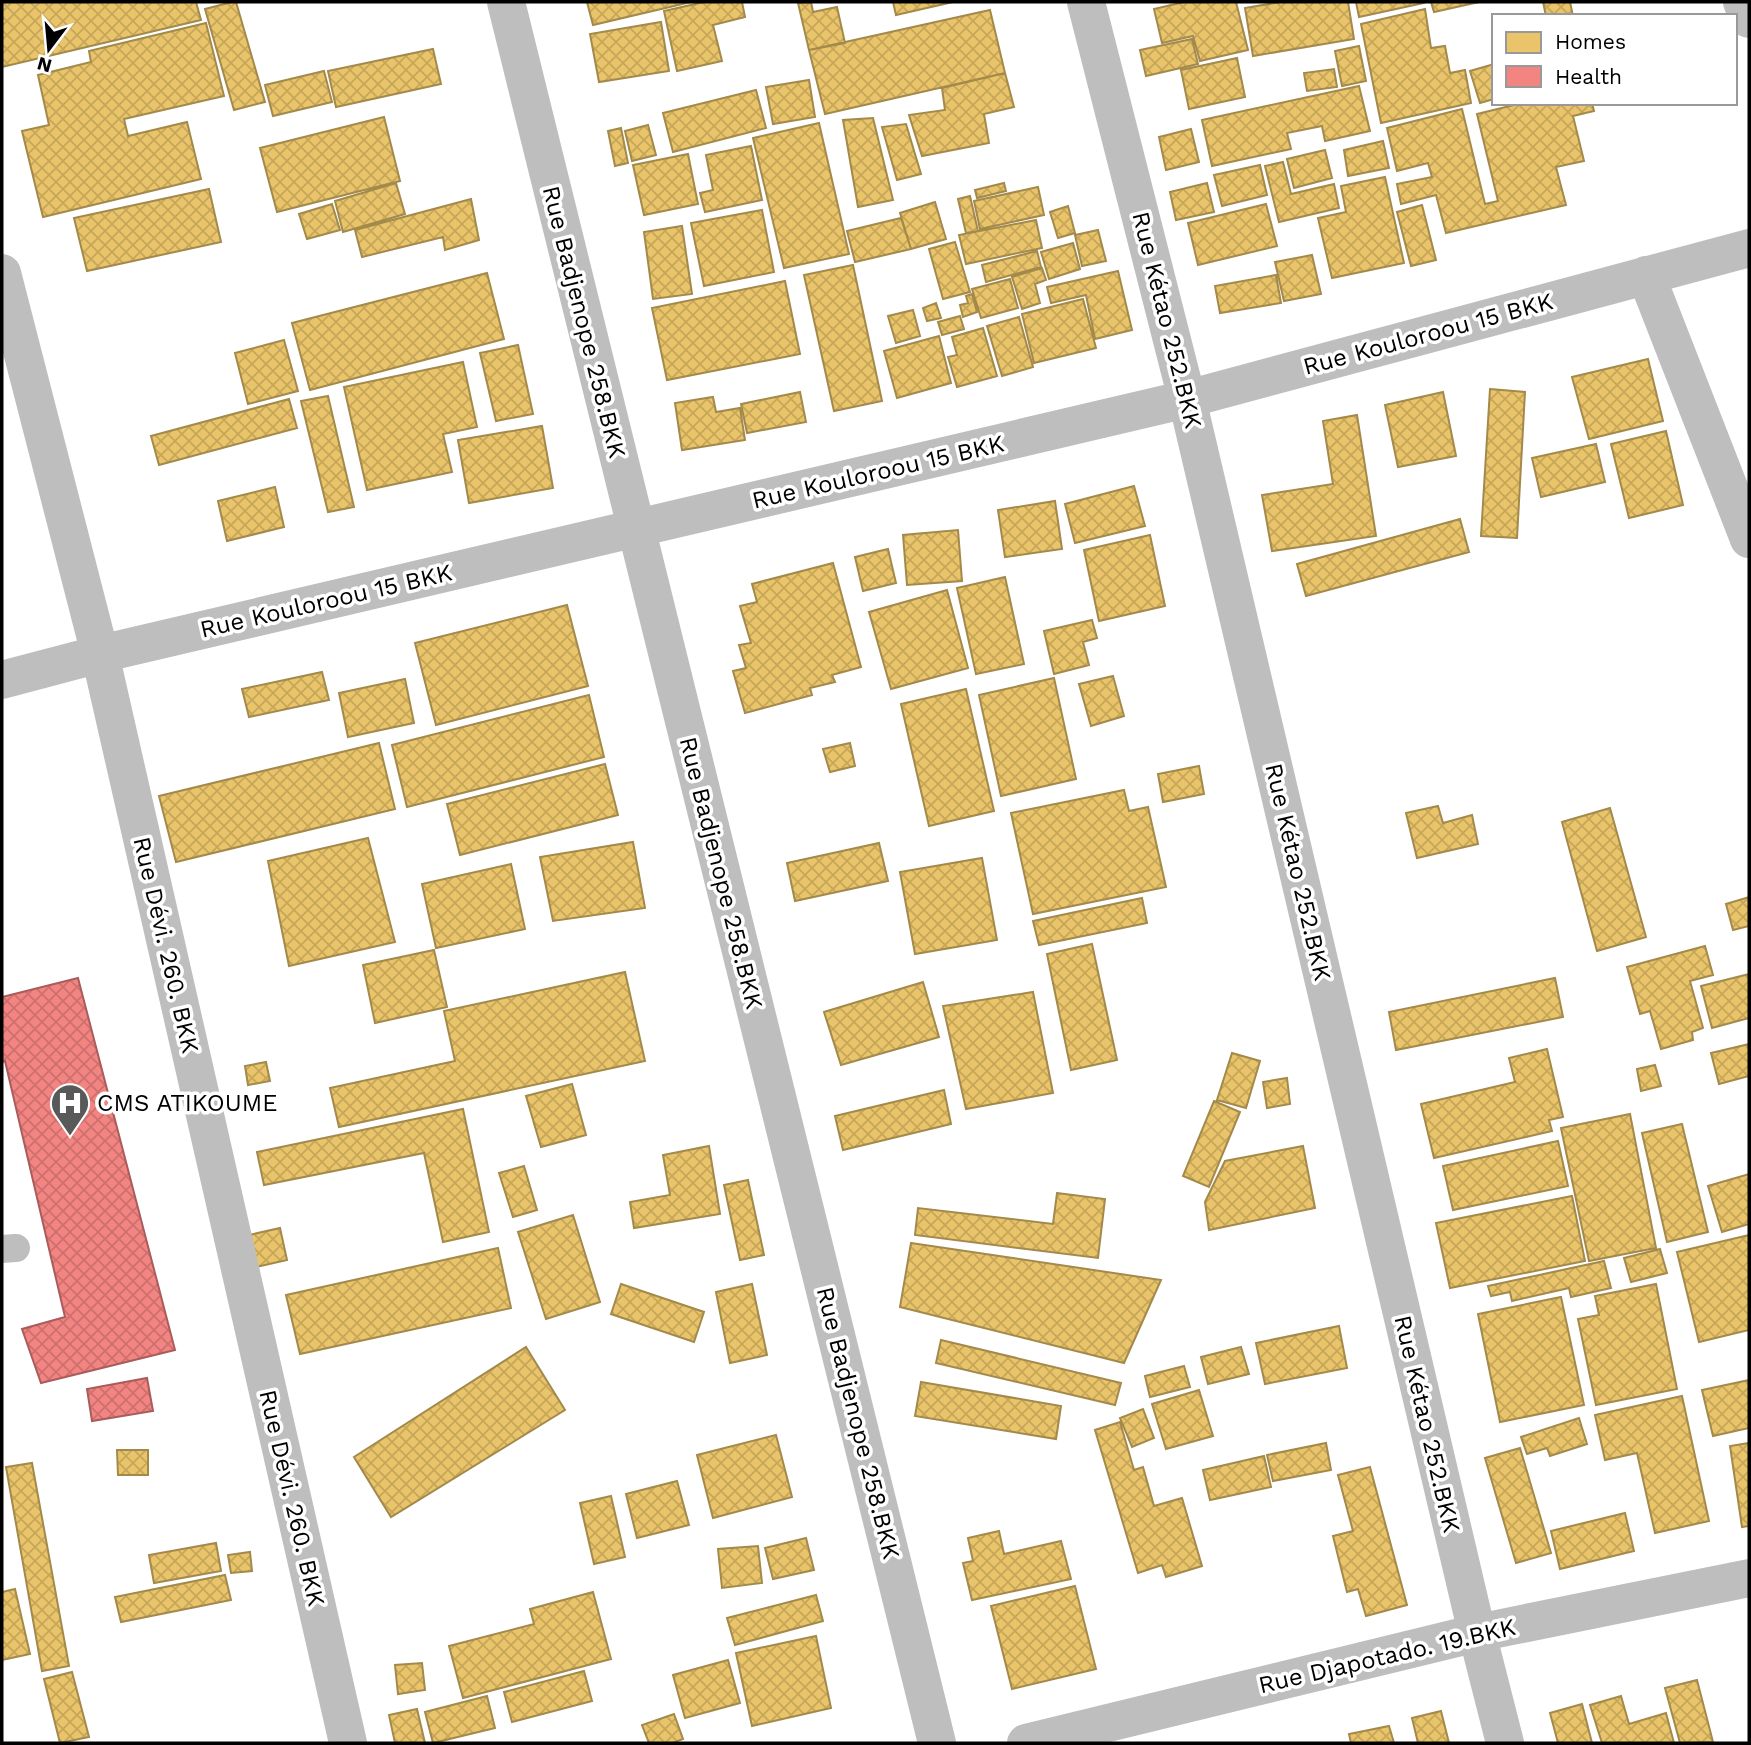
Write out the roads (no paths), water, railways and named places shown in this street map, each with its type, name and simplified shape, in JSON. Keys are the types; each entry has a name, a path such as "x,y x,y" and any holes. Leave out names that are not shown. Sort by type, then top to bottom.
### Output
{"street":[{"name":"Rue Badjenope 258.BKK","path":"506,2 937,1743"},
{"name":"Rue Kétao 252.BKK","path":"1086,2 1187,399 1505,1743"},
{"path":"1742,2 1749,19"},
{"name":"Rue Kouloroou 15 BKK","path":"2,680 100,654 1187,399 1749,248"},
{"name":"Rue Dévi. 260. BKK","path":"2,273 100,654 348,1743"},
{"path":"1646,275 1749,539"},
{"name":"Rue Djapotado. 19.BKK","path":"1026,1743 1477,1633 1749,1578"}],"place":[{"name":"CMS ATIKOUME","path":"70,1137"}]}
